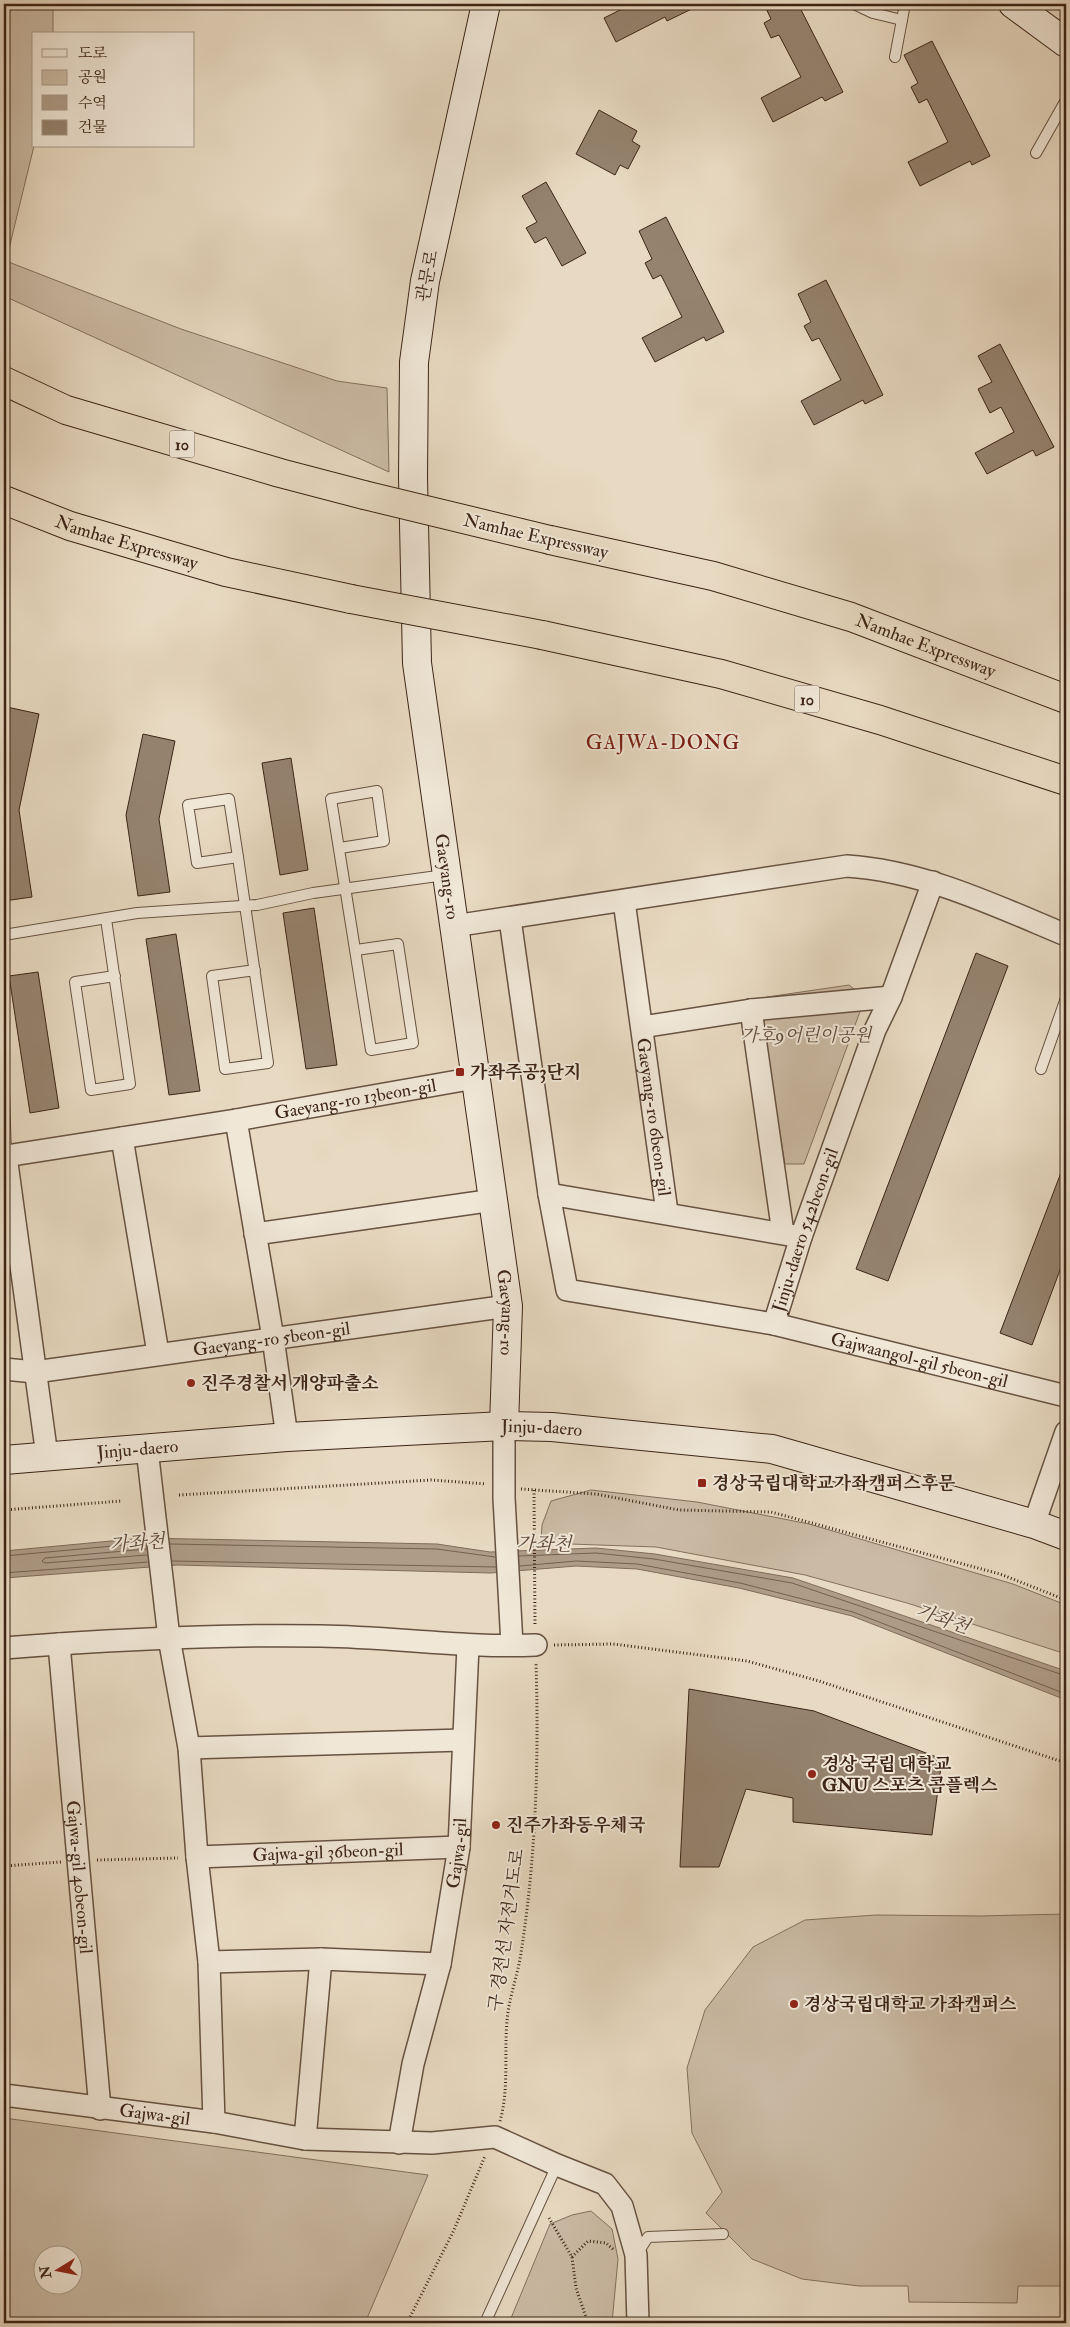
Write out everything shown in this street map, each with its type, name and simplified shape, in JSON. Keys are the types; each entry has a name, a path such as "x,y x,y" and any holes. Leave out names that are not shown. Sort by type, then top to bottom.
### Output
{"highway":[{"name":"Namhae Expressway","path":"4,381 66,410 364,495 550,540 713,576 851,618 1066,699"},
{"name":"Namhae Expressway","path":"4,500 70,526 226,572 351,599 542,635 722,674 889,723 1066,781"}],"street":[{"name":"관문로","path":"414,553 414,386 418,327 425,281 486,4"},
{"path":"1013,4 1066,43"},
{"name":"Gaeyang-ro","path":"414,553 417,663 445,875 454,926 474,1078 494,1200 508,1306 504,1426"},
{"path":"454,926 510,919 847,866 868,867 933,882 1066,935"},
{"name":"Jinju-daero 542beon-gil","path":"548,1194 566,1290 774,1324 792,1235 875,1030 891,997 933,882"},
{"name":"Gaeyang-ro 6beon-gil","path":"548,1194 667,1212 624,901"},
{"path":"510,919 548,1194"},
{"path":"642,1027 751,1010 891,997"},
{"name":"Jinju-daero 542beon-gil","path":"751,1010 792,1235"},
{"name":"Gaeyang-ro 13beon-gil","path":"5,1156 236,1120 474,1078"},
{"path":"236,1120 273,1338 287,1437"},
{"path":"122,1138 158,1353"},
{"path":"5,1156 46,1456"},
{"path":"255,1234 494,1200"},
{"path":"667,1212 792,1235"},
{"name":"Gaeyang-ro 5beon-gil","path":"4,1368 35,1372 158,1353 410,1321 508,1306"},
{"name":"Gajwaangol-gil 5beon-gil","path":"774,1324 1066,1396"},
{"path":"504,1426 512,1646"},
{"name":"Jinju-daero","path":"4,1460 287,1437 504,1426 552,1427 772,1449 1034,1524 1066,1536"},
{"path":"1034,1524 1066,1432"},
{"path":"148,1449 155,1530 169,1638 189,1748 197,1857 208,1962 214,2122"},
{"path":"4,1648 169,1638 322,1636 468,1646 512,1646 536,1638"},
{"name":"Gajwa-gil 40beon-gil","path":"59,1644 100,2109"},
{"name":"Gajwa-gil","path":"4,2095 100,2109 214,2122 305,2139 399,2143 413,2064 440,1964 459,1847 468,1646"},
{"path":"189,1748 463,1740"},
{"name":"Gajwa-gil 36beon-gil","path":"197,1857 459,1847"},
{"path":"208,1962 321,1959 440,1964"},
{"path":"305,2139 321,1959"},
{"path":"399,2143 432,2143 495,2137 556,2165 605,2184 622,2206 626,2254 638,2323"}],"lane":[{"path":"854,4 873,13 902,20"},
{"path":"896,57 904,4"},
{"path":"1036,153 1066,100"},
{"path":"340,848 384,841 377,791 331,798 371,1050 413,1043 398,944 356,950"},
{"path":"238,857 197,864 188,805 229,798 238,857 245,906 255,970 268,1063 225,1069 212,976 255,970"},
{"path":"4,935 138,913 245,906 445,875"},
{"path":"106,919 115,976 130,1084 91,1090 75,982 115,976"},
{"path":"1041,1069 1066,998"},
{"path":"4,1093 5,1156"},
{"path":"485,2323 556,2165"},
{"path":"626,2254 648,2237 722,2234"}],"path":[{"path":"179,1495 432,1480 488,1484"},
{"path":"518,1489 596,1494 680,1510 772,1512 1000,1574 1066,1600"},
{"name":"구 경전선 자전거도로","path":"407,2323 454,2230 480,2166 495,2137 505,2106 505,2047 508,2012 521,1954 531,1872 538,1720 533,1546 534,1490"},
{"path":"4,1510 121,1501"},
{"path":"536,1638 613,1644 747,1661 819,1681 1066,1763"},
{"path":"4,1866 77,1861 197,1857"},
{"path":"548,2217 572,2257 576,2288 588,2323"},
{"path":"572,2257 588,2241 606,2243 626,2254"}],"green space":[{"path":"4,4 53,4 53,32 32,32 32,148 34,148 6,261 181,329 337,381 387,388 389,472 4,296"},
{"name":"가호9어린이공원","path":"849,985 865,998 804,1164 785,1164 760,1013 767,997"},
{"path":"591,1490 697,1502 809,1524 1013,1584 1066,1605 1066,1654 907,1603 805,1575 656,1547 541,1543 542,1525 551,1501"},
{"path":"1066,1914 1066,2286 1018,2286 1017,2303 909,2302 908,2286 859,2286 802,2279 752,2259 706,2213 722,2192 692,2133 687,2068 705,2010 753,1947 805,1920 876,1915 980,1916"},
{"path":"4,2118 428,2175 365,2323 4,2323"},
{"path":"591,2211 612,2229 618,2259 612,2323 509,2323 550,2224 572,2215"}],"water":[{"name":"가좌천","path":"143,1538 437,1544 490,1552 596,1548 655,1554 793,1578 1066,1671 1066,1700 852,1616 739,1588 637,1569 576,1566 491,1573 177,1565 4,1578 4,1551"}],"building":[{"path":"632,4 702,4 667,21 665,17 616,42 604,18"},
{"path":"764,4 798,4 843,92 825,101 822,97 773,122 761,98 801,77 779,35 771,38 764,23 771,19"},
{"path":"932,41 990,156 972,165 970,161 920,186 908,162 948,142 927,99 919,103 911,87 918,83 904,55"},
{"path":"599,110 637,131 632,141 640,146 628,169 620,165 615,175 576,154"},
{"path":"546,182 586,253 562,266 546,237 535,243 526,228 537,222 522,196"},
{"path":"666,217 724,332 706,341 704,337 655,362 642,338 682,317 661,275 653,279 645,263 652,259 639,231"},
{"path":"826,280 883,395 865,404 863,400 814,425 801,401 841,380 819,338 812,341 804,326 811,322 798,294"},
{"path":"1000,344 1054,447 1036,456 1033,450 987,474 975,453 1014,432 1001,407 990,413 978,389 992,382 978,356"},
{"path":"7,707 39,714 19,810 32,897 4,901 4,721"},
{"path":"143,734 175,741 159,819 170,892 138,896 126,815"},
{"path":"291,758 308,870 280,875 262,763"},
{"path":"314,908 337,1065 306,1069 283,913"},
{"path":"176,934 200,1091 169,1095 146,939"},
{"path":"976,953 1008,966 888,1281 856,1269"},
{"path":"38,972 59,1108 30,1113 9,976"},
{"path":"1065,1162 1066,1254 1032,1345 1000,1333"},
{"name":"경상 국립 대학교 GNU 스포츠 콤플렉스","path":"689,1689 814,1711 942,1759 932,1835 793,1822 793,1798 746,1789 719,1867 680,1867"}],"place":[{"name":"가좌주공3단지","path":"460,1072"},
{"name":"진주경찰서 개양파출소","path":"191,1383"},
{"name":"경상국립대학교가좌캠퍼스후문","path":"702,1483"},
{"name":"경상 국립 대학교 GNU 스포츠 콤플렉스","path":"812,1774"},
{"name":"진주가좌동우체국","path":"496,1825"},
{"name":"경상국립대학교 가좌캠퍼스","path":"794,2004"}],"district":[{"name":"GAJWA-DONG","path":"663,742"}]}
